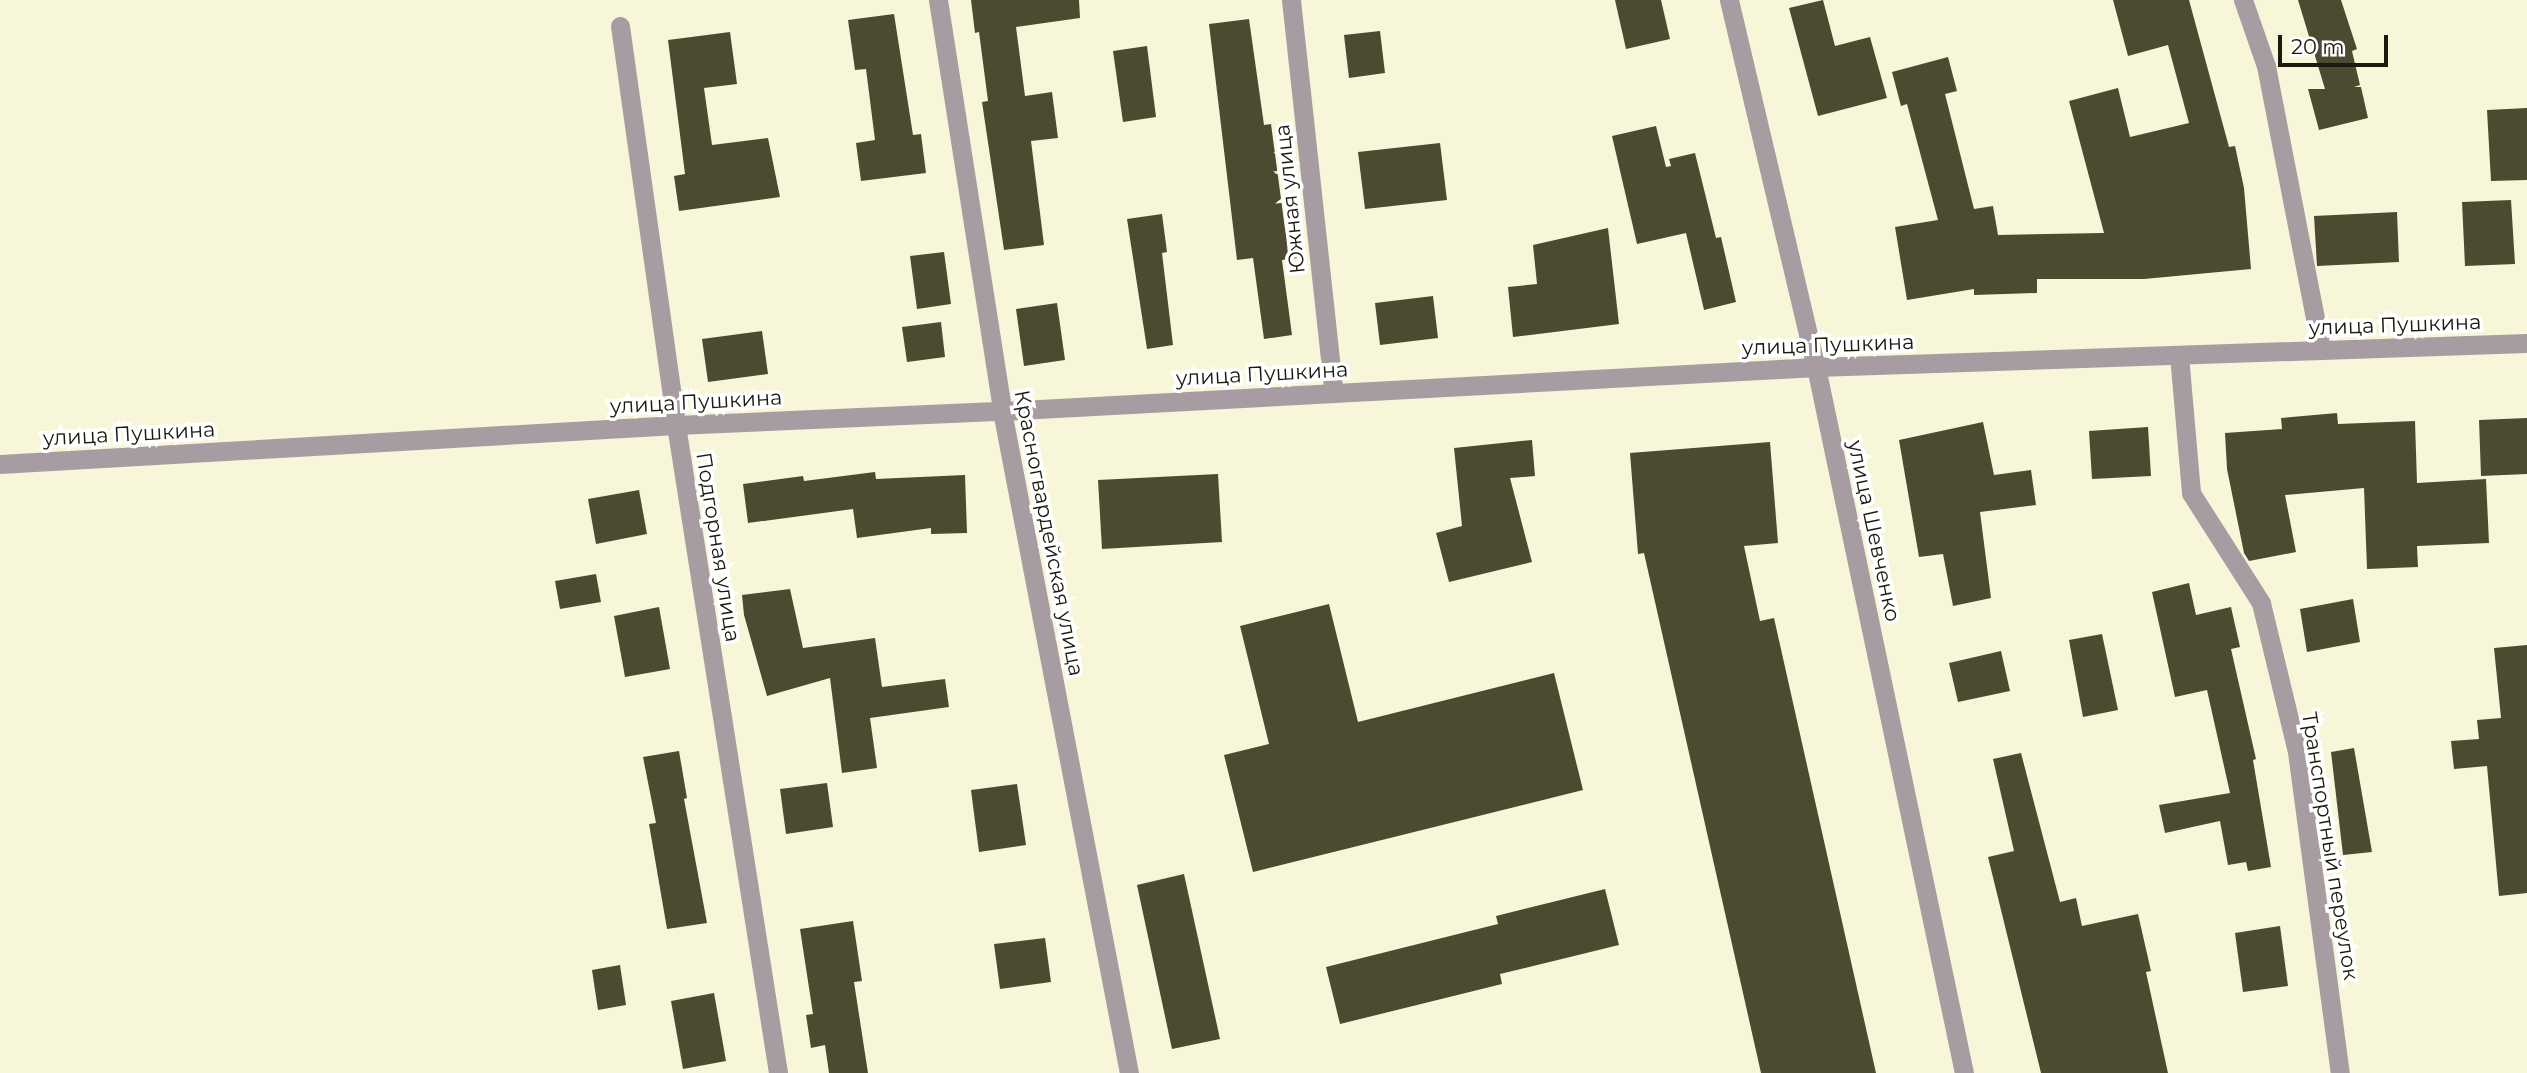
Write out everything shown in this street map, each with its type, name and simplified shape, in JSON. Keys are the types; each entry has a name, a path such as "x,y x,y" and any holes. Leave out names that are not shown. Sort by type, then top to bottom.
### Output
{"street":[{"name":"Красногвардейская улица","path":"938,0 1002,411 1129,1073"},
{"name":"Южная улица","path":"1291,0 1334,393"},
{"name":"улица Шевченко","path":"1729,0 1816,367 1964,1073"},
{"path":"2243,0 2266,66 2321,350"},
{"name":"Подгорная улица","path":"620,26 676,425 778,1073"},
{"name":"улица Пушкина","path":"0,464 676,425 1002,411 1816,367 2527,343"},
{"name":"Транспортный переулок","path":"2179,355 2192,493 2261,603 2297,751 2340,1073"}],"building":[{"path":"971,0 1079,0 1080,18 1016,27 1025,96 1052,92 1058,138 1031,141 1044,245 1004,250 982,102 988,101 979,32 975,33"},
{"path":"1615,0 1661,0 1670,39 1626,49"},
{"path":"1823,0 1835,46 1870,37 1887,98 1818,116 1789,8"},
{"path":"2113,0 2189,0 2229,147 2235,146 2244,188 2251,269 2144,279 2037,279 2037,293 1974,295 1974,289 1907,300 1895,227 1938,220 1907,104 1901,106 1892,72 1948,57 1957,91 1945,94 1974,209 1993,206 1998,235 2104,233 2069,101 2118,88 2130,137 2189,123 2168,45 2128,56"},
{"path":"2298,0 2341,0 2357,49 2352,51 2360,85 2354,87 2361,87 2368,118 2319,130 2308,89 2325,89"},
{"path":"894,14 913,135 921,134 926,173 861,181 856,143 875,140 866,69 855,70 848,20"},
{"path":"1249,19 1264,125 1271,124 1285,229 1292,228 1297,258 1282,260 1292,335 1264,339 1253,258 1237,260 1209,24"},
{"path":"1380,31 1385,73 1349,78 1344,35"},
{"path":"730,32 737,84 704,88 712,145 768,138 780,197 679,211 674,176 685,174 668,40"},
{"path":"1147,46 1156,117 1123,122 1113,51"},
{"path":"2527,108 2527,180 2491,181 2487,110"},
{"path":"1656,126 1666,167 1671,166 1669,159 1695,153 1716,238 1721,237 1736,302 1704,310 1686,233 1637,244 1612,136"},
{"path":"1440,143 1447,200 1365,209 1358,152"},
{"path":"2511,200 2515,264 2465,266 2462,202"},
{"path":"2397,212 2399,262 2317,266 2314,216"},
{"path":"1162,214 1167,252 1162,253 1173,345 1147,349 1127,219"},
{"path":"1608,228 1619,324 1513,337 1508,287 1537,284 1533,245"},
{"path":"944,252 951,304 917,309 910,256"},
{"path":"1433,296 1438,338 1380,345 1375,303"},
{"path":"1057,303 1065,360 1024,366 1016,309"},
{"path":"941,322 945,357 907,362 902,327"},
{"path":"762,331 768,374 708,382 702,339"},
{"path":"2337,413 2338,424 2415,421 2417,483 2486,479 2489,543 2417,546 2418,567 2367,569 2364,488 2285,495 2296,552 2249,561 2244,553 2227,469 2225,433 2282,429 2281,418"},
{"path":"2527,418 2527,474 2481,476 2479,420"},
{"path":"1983,422 1994,475 2031,470 2036,505 1980,512 1991,598 1953,606 1943,554 1919,557 1899,440"},
{"path":"2148,427 2151,476 2092,479 2089,431"},
{"path":"1532,440 1535,476 1510,478 1532,562 1449,582 1436,533 1462,526 1454,448"},
{"path":"1770,442 1778,543 1744,546 1760,621 1774,618 1876,1073 1761,1073 1644,553 1638,554 1630,453"},
{"path":"875,472 876,479 965,475 967,533 931,534 931,528 857,538 853,509 748,523 743,484 803,476 804,481"},
{"path":"1218,474 1222,542 1102,549 1098,480"},
{"path":"639,490 647,534 596,544 588,499"},
{"path":"596,574 601,602 560,609 555,581"},
{"path":"2189,583 2196,615 2231,607 2240,647 2231,649 2256,759 2253,760 2271,867 2248,871 2246,862 2228,865 2220,821 2165,833 2159,805 2230,793 2207,690 2175,697 2152,592"},
{"path":"790,589 803,648 875,638 882,687 945,679 949,707 870,718 877,768 842,773 830,678 767,696 744,615 742,595"},
{"path":"2353,599 2360,642 2307,652 2300,609"},
{"path":"1329,604 1358,722 1554,673 1583,790 1253,872 1224,755 1269,744 1240,626"},
{"path":"659,607 670,669 625,677 614,616"},
{"path":"2102,634 2118,710 2083,717 2069,640"},
{"path":"2527,645 2527,893 2499,896 2487,766 2454,769 2451,741 2479,739 2477,720 2501,718 2494,648"},
{"path":"2001,651 2010,691 1958,702 1949,663"},
{"path":"2354,748 2372,852 2343,855 2331,752"},
{"path":"679,751 687,798 684,799 707,923 667,929 649,824 656,823 643,757"},
{"path":"2021,753 2060,902 2076,898 2082,926 2138,914 2151,971 2146,972 2168,1073 2041,1073 1988,857 2014,851 1993,759"},
{"path":"827,783 833,827 786,834 780,789"},
{"path":"1017,784 1026,845 979,852 971,790"},
{"path":"1184,874 1220,1039 1172,1049 1137,885"},
{"path":"1605,889 1619,945 1500,974 1502,984 1340,1024 1326,967 1498,924 1496,916"},
{"path":"853,921 862,981 854,982 868,1073 829,1073 825,1045 811,1048 806,1015 813,1014 800,929"},
{"path":"2280,926 2288,986 2243,992 2235,933"},
{"path":"1045,938 1051,982 1000,989 994,944"},
{"path":"620,965 626,1005 598,1010 592,970"},
{"path":"714,993 726,1061 683,1069 671,1001"}]}
